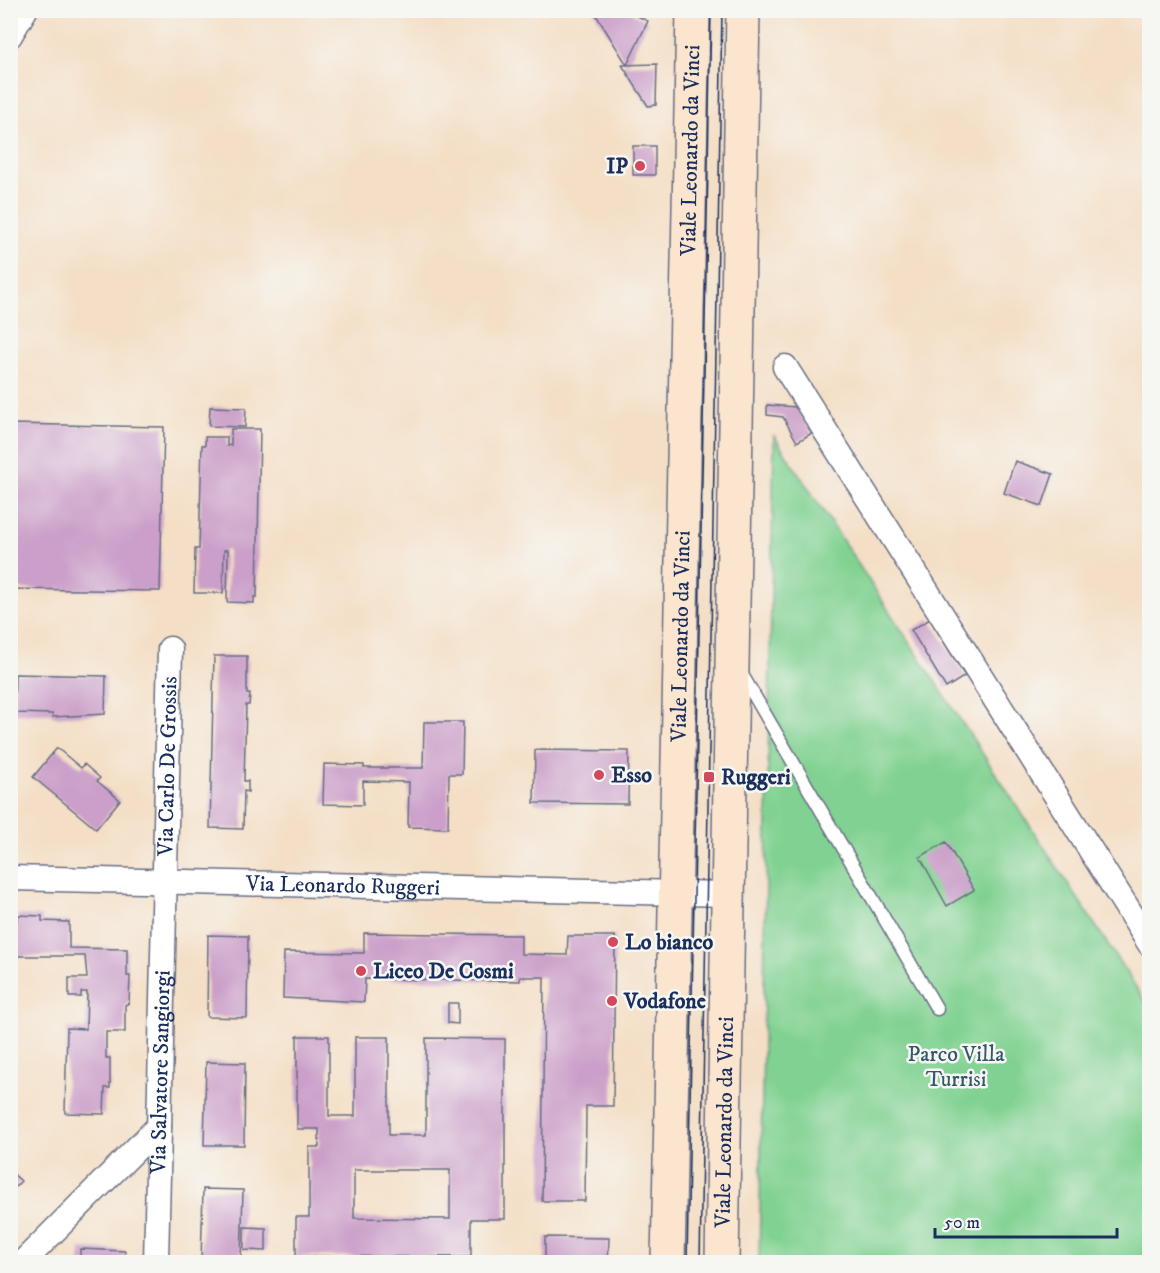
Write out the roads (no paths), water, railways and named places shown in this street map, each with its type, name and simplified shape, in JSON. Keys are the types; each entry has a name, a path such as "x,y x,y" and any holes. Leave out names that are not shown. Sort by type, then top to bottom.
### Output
{"street":[{"path":"10,35 25,10"},
{"name":"Viale Leonardo da Vinci","path":"668,1263 693,10"},
{"name":"Viale Leonardo da Vinci","path":"722,1263 743,10"},
{"path":"785,367 1149,944"},
{"name":"Via Carlo De Grossis","path":"163,881 170,649"},
{"name":"Via Leonardo Ruggeri","path":"10,878 728,894"},
{"name":"Via Salvatore Sangiorgi","path":"156,1263 163,881"},
{"path":"23,1263 159,1126"}],"lane":[{"path":"732,654 753,697 937,1009"}],"tram line":[{"path":"687,1262 711,10"},
{"path":"700,1262 722,10"}],"place":[{"name":"IP","path":"640,166"},
{"name":"Esso","path":"599,775"},
{"name":"Ruggeri","path":"709,777"},
{"name":"Lo bianco","path":"613,942"},
{"name":"Liceo De Cosmi","path":"361,971"},
{"name":"Vodafone","path":"612,1001"}],"park label":[{"name":"Parco Villa Turrisi","path":"956,1066"}]}
